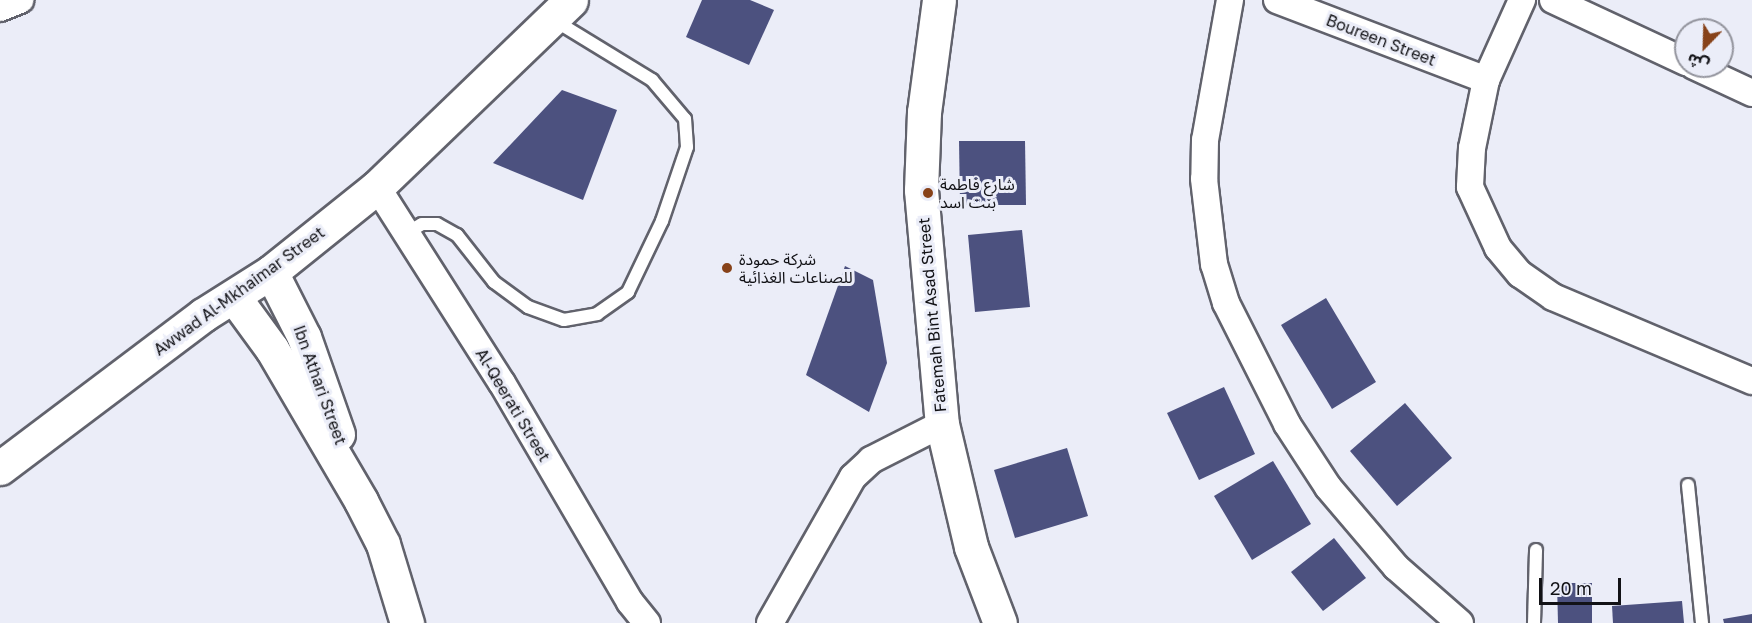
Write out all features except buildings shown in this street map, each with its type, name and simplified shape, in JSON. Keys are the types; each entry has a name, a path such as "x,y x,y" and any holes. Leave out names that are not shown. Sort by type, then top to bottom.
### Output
{"street":[{"path":"0,8 20,0"},
{"name":"Fatemah Bint Asad Street","path":"939,0 924,112 921,190 942,424 971,547 1000,623"},
{"path":"1230,0 1206,140 1204,179 1214,264 1226,303 1287,424 1328,487 1396,567 1460,623"},
{"name":"Boureen Street","path":"1277,0 1486,80"},
{"path":"1522,0 1486,80 1470,187 1498,248 1520,274 1552,297 1752,381"},
{"path":"1553,0 1674,56"},
{"name":"Awwad Al-Mkhaimar Street","path":"0,468 271,272 377,187 561,9"},
{"path":"1720,78 1752,93"},
{"name":"Al-Qeerati Street","path":"377,187 502,383 630,602 647,623"},
{"name":"Ibn Athari Street","path":"271,272 304,337 361,501"},
{"name":"Ibn Athari Street","path":"234,297 272,349 361,501 383,544 407,623"},
{"path":"770,623 853,477 872,460 942,424"}],"lane":[{"path":"406,233 422,224 437,224 457,235 494,282 528,307 564,320 597,314 628,292 662,221 687,147 685,119 652,80 561,9"},
{"path":"1688,485 1702,623"},
{"path":"1534,623 1536,550"}],"place":[{"name":"شارع فاطمة بنت اسد","path":"928,193"},
{"name":"شركة حمودة للصناعات الغذائية","path":"727,268"}]}
